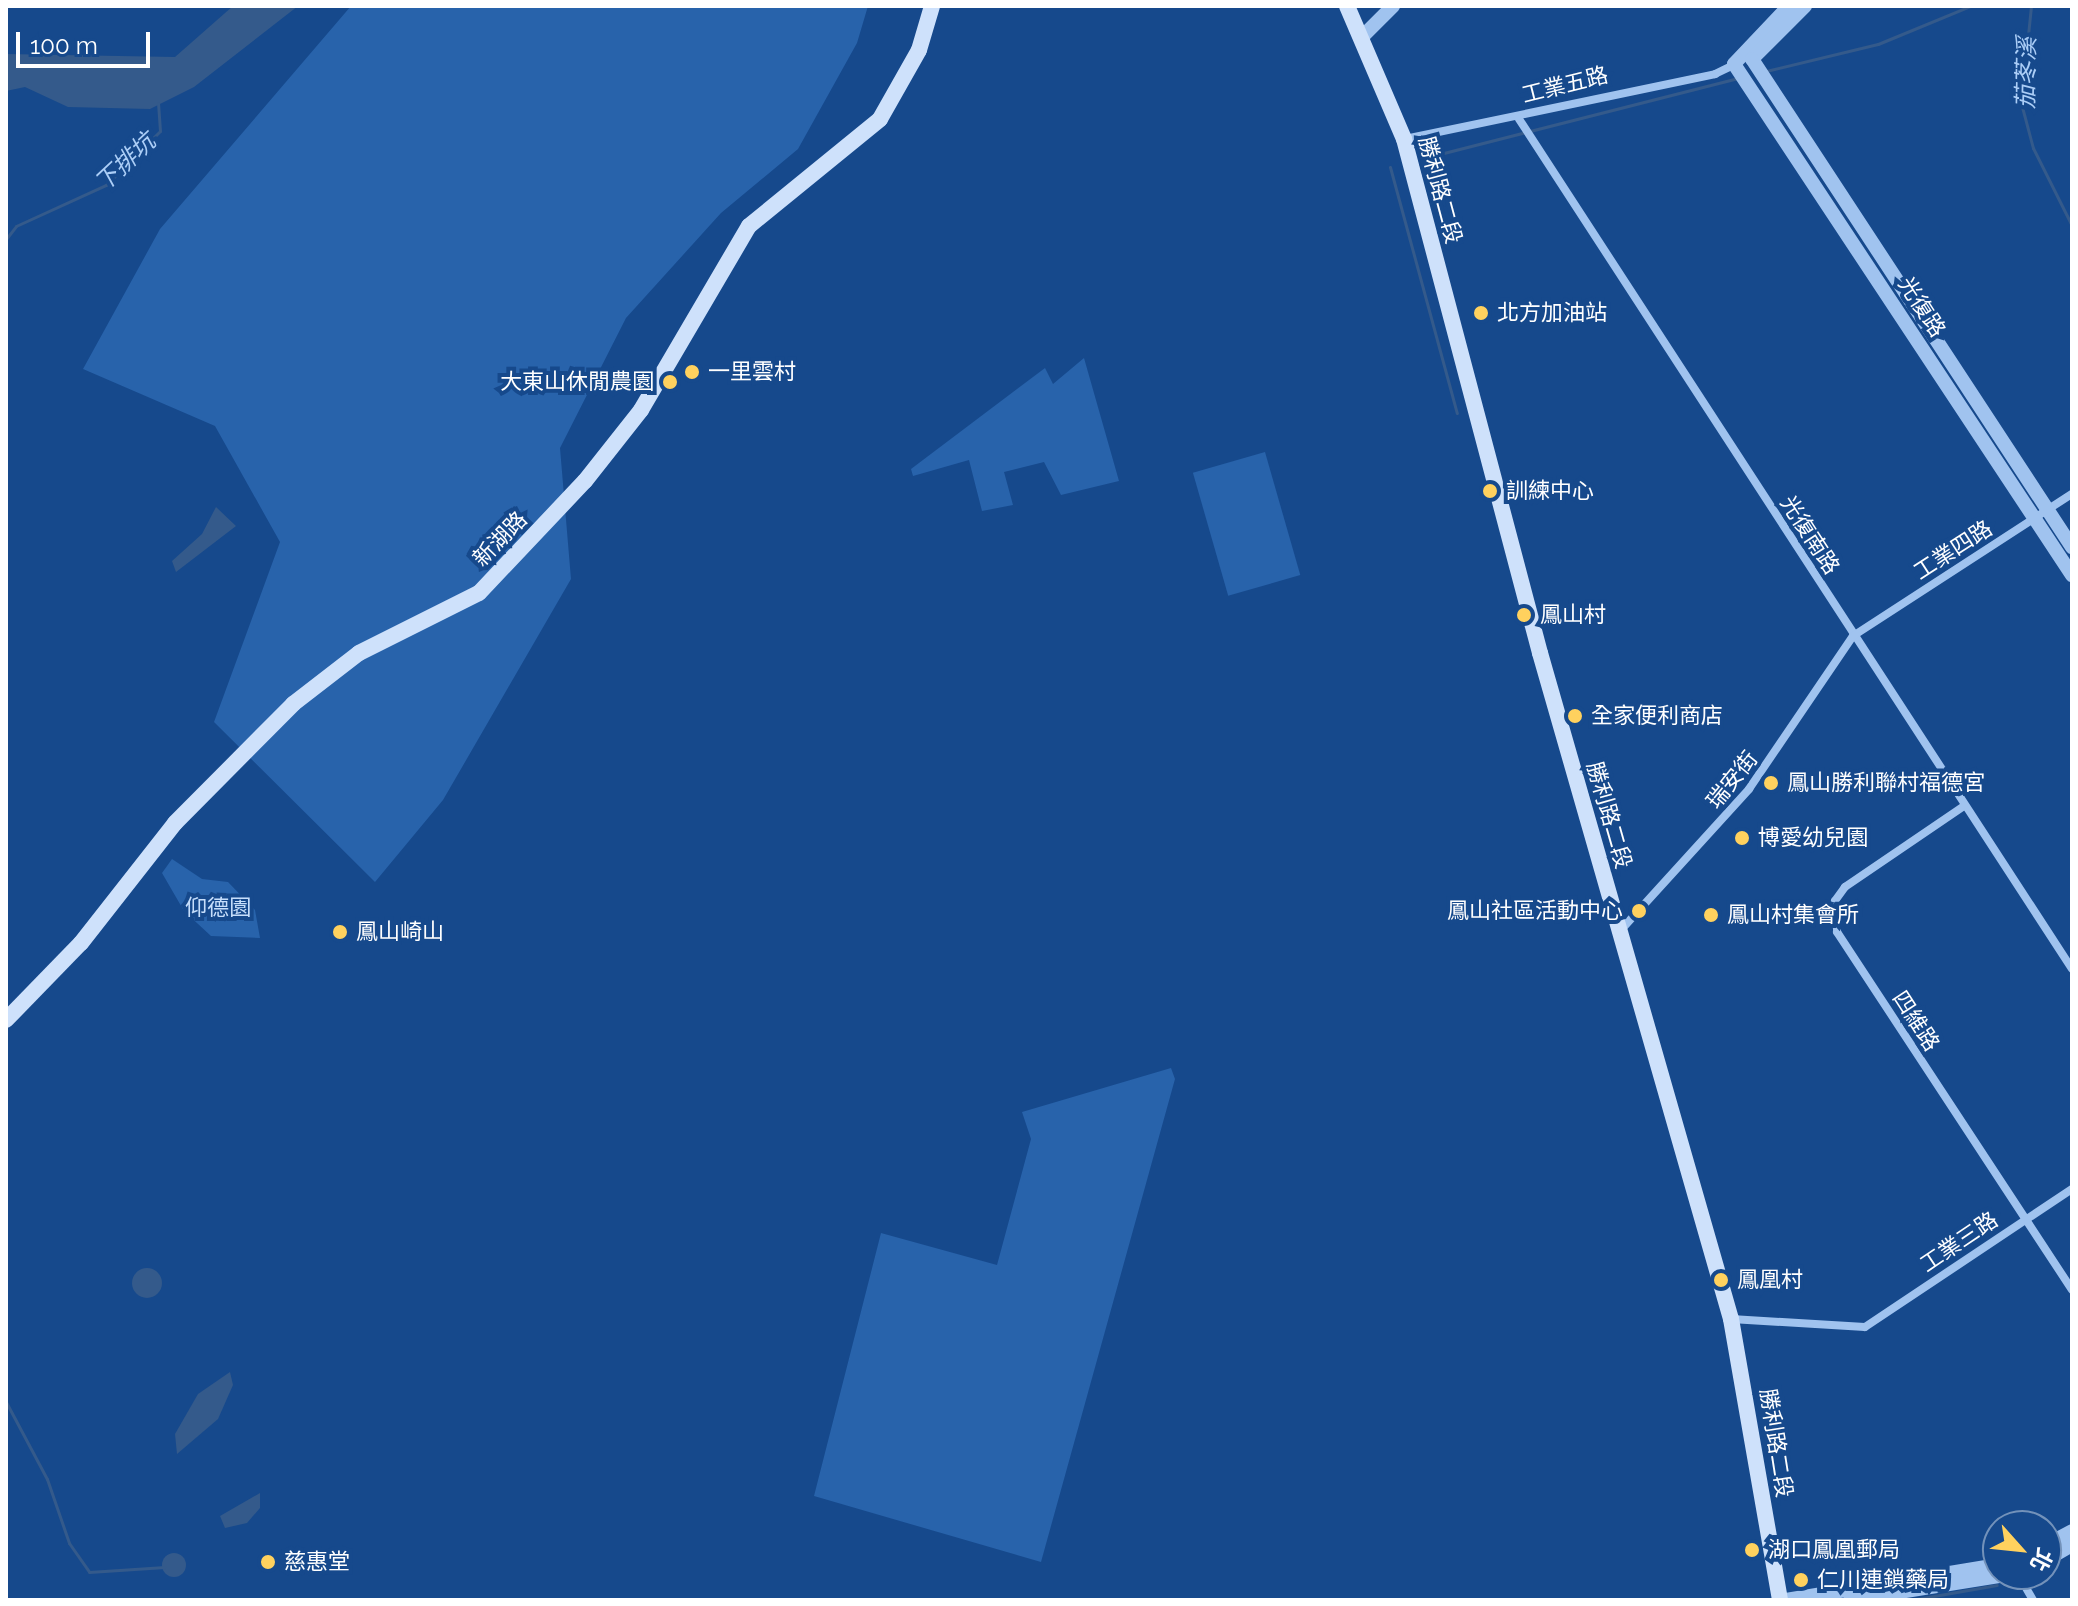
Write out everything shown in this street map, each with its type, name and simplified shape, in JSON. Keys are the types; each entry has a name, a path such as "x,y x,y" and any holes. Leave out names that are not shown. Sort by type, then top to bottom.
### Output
{"main road":[{"name":"新湖路","path":"6,1020 81,943 175,823 293,704 359,653 479,593 585,481 641,410 749,226 880,119 919,50 932,6"},
{"name":"勝利路二段","path":"1347,6 1365,34 1404,139 1620,931 1731,1319 1783,1600"}],"street":[{"path":"1365,34 1393,6"},
{"path":"1734,64 1789,6"},
{"name":"工業五路","path":"1404,139 1519,119 1752,59 1805,6"},
{"name":"光復路","path":"1752,59 2041,514 2072,575"},
{"name":"光復路","path":"1734,64 2041,514 2072,547"},
{"name":"光復南路","path":"1519,119 2072,969"},
{"name":"工業四路","path":"1853,636 2072,494"},
{"name":"瑞安街","path":"1620,931 1749,789 1853,636"},
{"name":"四維路","path":"1964,806 1845,887 1833,915 1837,932 2072,1290"},
{"name":"工業三路","path":"1731,1319 1865,1327 2072,1189"},
{"path":"1783,1600 1982,1568"},
{"path":"1850,1600 1982,1579"}],"green space":[{"path":"351,6 868,6 857,43 798,149 721,213 626,318 560,448 571,579 443,800 375,882 214,722 280,542 215,426 83,369 160,229"},
{"path":"1084,358 1119,481 1061,495 1044,462 1004,472 1013,505 982,511 969,460 913,476 911,469 1045,368 1053,384"},
{"path":"1265,452 1300,575 1228,596 1193,473"},
{"name":"仰德園","path":"172,859 202,879 228,882 255,910 260,938 211,936 184,911 162,873"},
{"path":"1171,1068 1175,1079 1041,1562 814,1496 881,1233 997,1265 1031,1139 1022,1112"}],"shaded area":[{"path":"233,6 298,6 194,87 150,109 68,107 25,87 6,91 6,54 175,57"},
{"path":"216,507 236,526 176,572 172,561 202,534"},
{"path":"147,1268 153,1269 161,1277 161,1289 153,1297 147,1298 141,1297 133,1289 132,1283 133,1277 141,1269"},
{"path":"230,1372 233,1385 218,1419 177,1454 175,1434 198,1394"},
{"path":"260,1493 260,1508 247,1523 225,1528 220,1516"},
{"path":"174,1553 183,1556 186,1565 183,1574 174,1577 165,1574 162,1565 165,1556"}],"waterway":[{"path":"1766,71 1878,44 1970,6"},
{"name":"茄苳溪","path":"2031,6 2021,103 2033,148 2072,226"},
{"path":"1428,157 1739,78"},
{"name":"下排坑","path":"6,239 16,226 106,185 160,131 158,103"},
{"path":"1390,167 1457,413"},
{"path":"6,1402 47,1479 69,1543 89,1572 165,1567"},
{"path":"1911,1600 1982,1588"}],"place":[{"name":"北方加油站","path":"1481,313"},
{"name":"一里雲村","path":"692,372"},
{"name":"大東山休閒農園","path":"670,382"},
{"name":"訓練中心","path":"1490,491"},
{"name":"鳳山村","path":"1524,615"},
{"name":"全家便利商店","path":"1575,716"},
{"name":"鳳山勝利聯村福德宮","path":"1771,783"},
{"name":"博愛幼兒園","path":"1742,838"},
{"name":"鳳山社區活動中心","path":"1639,911"},
{"name":"鳳山村集會所","path":"1711,915"},
{"name":"鳳山崎山","path":"340,932"},
{"name":"鳳凰村","path":"1721,1280"},
{"name":"湖口鳳凰郵局","path":"1752,1550"},
{"name":"慈惠堂","path":"268,1562"},
{"name":"仁川連鎖藥局","path":"1801,1580"}]}
